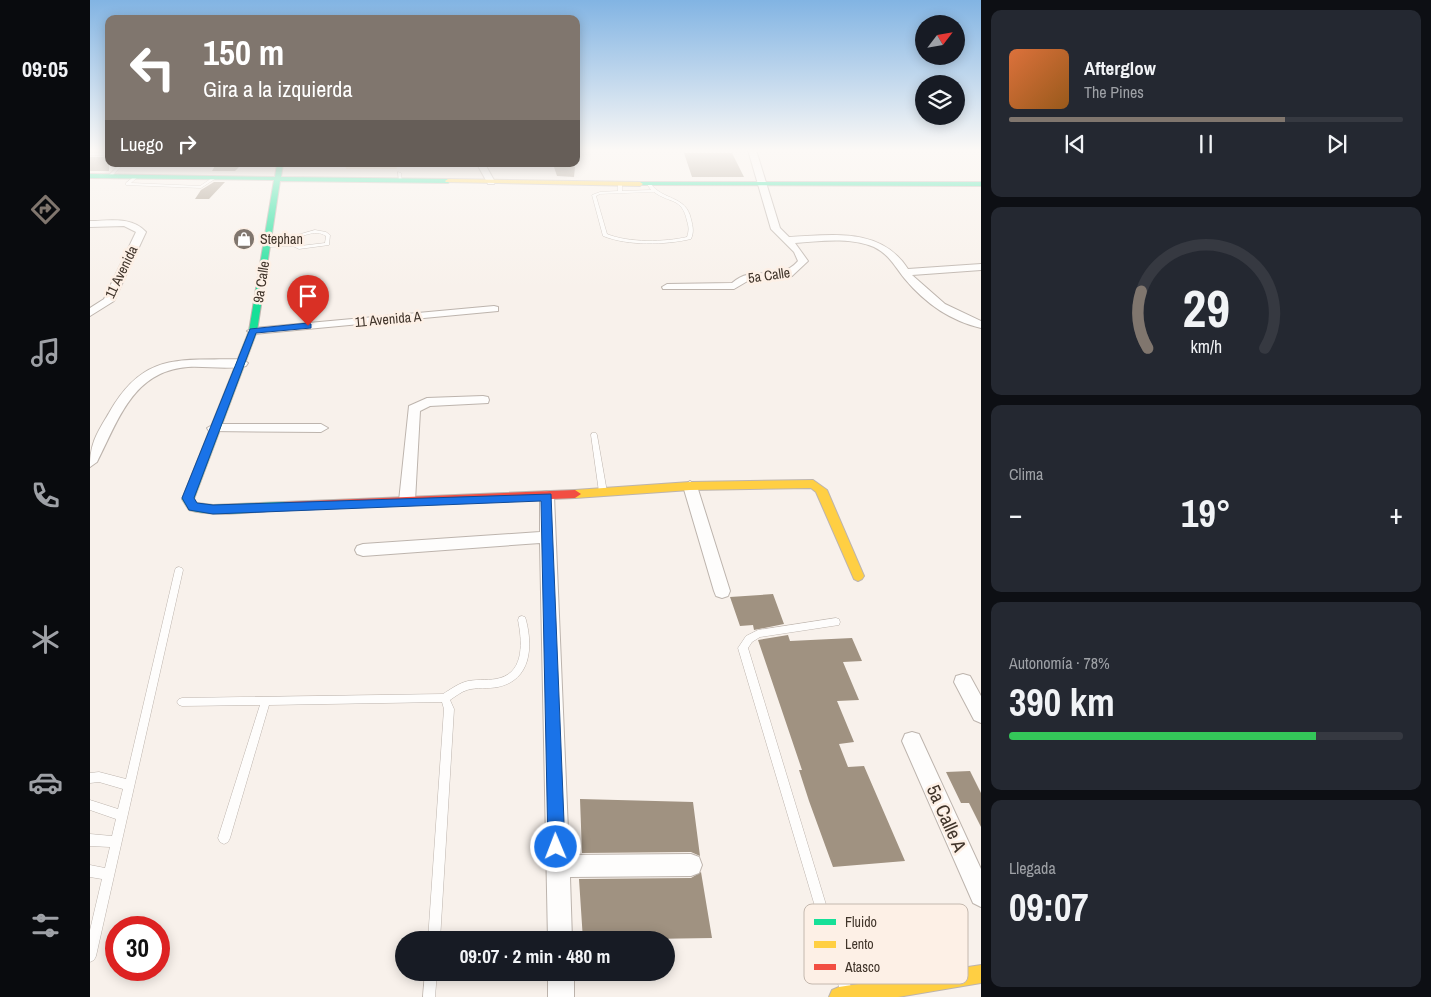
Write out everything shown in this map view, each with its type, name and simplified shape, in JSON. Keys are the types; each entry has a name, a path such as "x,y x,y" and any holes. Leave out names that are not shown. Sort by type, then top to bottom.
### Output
{"street":[{"name":"9a Calle","path":"275,197 253,331 188,498 193,507 213,510 407,501"},
{"name":"5a Calle","path":"667,287 728,286 738,284 742,279 777,277 796,272 803,261 789,240 776,229 766,197"},
{"name":"11 Avenida","path":"90,224 126,223 136,225 141,232 109,300 90,313"},
{"path":"789,240 852,240 873,243 889,250 920,290 957,317 981,325"},
{"path":"905,272 981,267"},
{"name":"11 Avenida A","path":"253,331 494,309"},
{"path":"90,462 133,385 147,374 160,368 179,365 242,363"},
{"path":"483,400 427,402 414,409 407,501 547,496 690,486 813,484 821,490 858,576"},
{"path":"214,428 321,428"},
{"path":"690,486 722,591"},
{"path":"547,496 560,931"},
{"path":"363,550 548,537"},
{"path":"963,682 981,714"},
{"name":"5a Calle A","path":"912,741 981,895"},
{"path":"557,866 691,865"},
{"path":"968,977 981,974"},
{"path":"561,981 561,997"},
{"path":"843,996 874,995 930,984"}],"lane":[{"path":"594,197 606,235 610,238 627,240 690,238 692,234 686,206 668,197"},
{"path":"322,232 328,236 324,246 299,248 294,244 267,243 295,238 304,233 322,232"},
{"path":"294,244 295,238"},
{"path":"594,435 603,492"},
{"path":"90,956 94,918 109,875 179,570"},
{"path":"182,702 445,698 466,686 501,682 514,677 522,666 527,637 522,620"},
{"path":"817,904 743,648 749,639 758,634 836,622"},
{"path":"435,931 449,709 445,698"},
{"path":"224,838 266,700"},
{"path":"90,778 99,777 129,785"},
{"path":"90,805 122,816"},
{"path":"90,840 116,842"},
{"path":"90,871 109,875"},
{"path":"429,997 430,981"}],"building":[{"path":"197,197 211,197 209,199 195,199"},
{"path":"773,594 784,624 754,630 753,625 740,626 730,597"},
{"path":"788,635 790,641 852,638 862,661 843,662 859,700 837,701 854,742 839,744 848,767 864,766 905,861 833,867 809,801 799,770 802,770 758,640"},
{"path":"970,771 981,793 981,827 969,803 961,803 946,772"},
{"path":"580,799 693,802 700,856 691,852 582,853"},
{"path":"701,872 712,938 675,939 675,931 582,931 579,879 691,878"}],"traffic: fast":[{"path":"275,197 253,331 188,499 193,507 213,509 285,506"}],"traffic: slow":[{"path":"575,494 690,486 813,484 821,490 858,576"},
{"path":"968,976 981,974"},
{"path":"839,997 919,984"}],"traffic: jam":[{"path":"285,506 575,494"}],"place":[{"name":"Stephan","path":"244,239"}],"route":[{"path":"308,326 253,331 242,363 220,411 188,498 193,507 213,510 547,496 556,847"}]}
